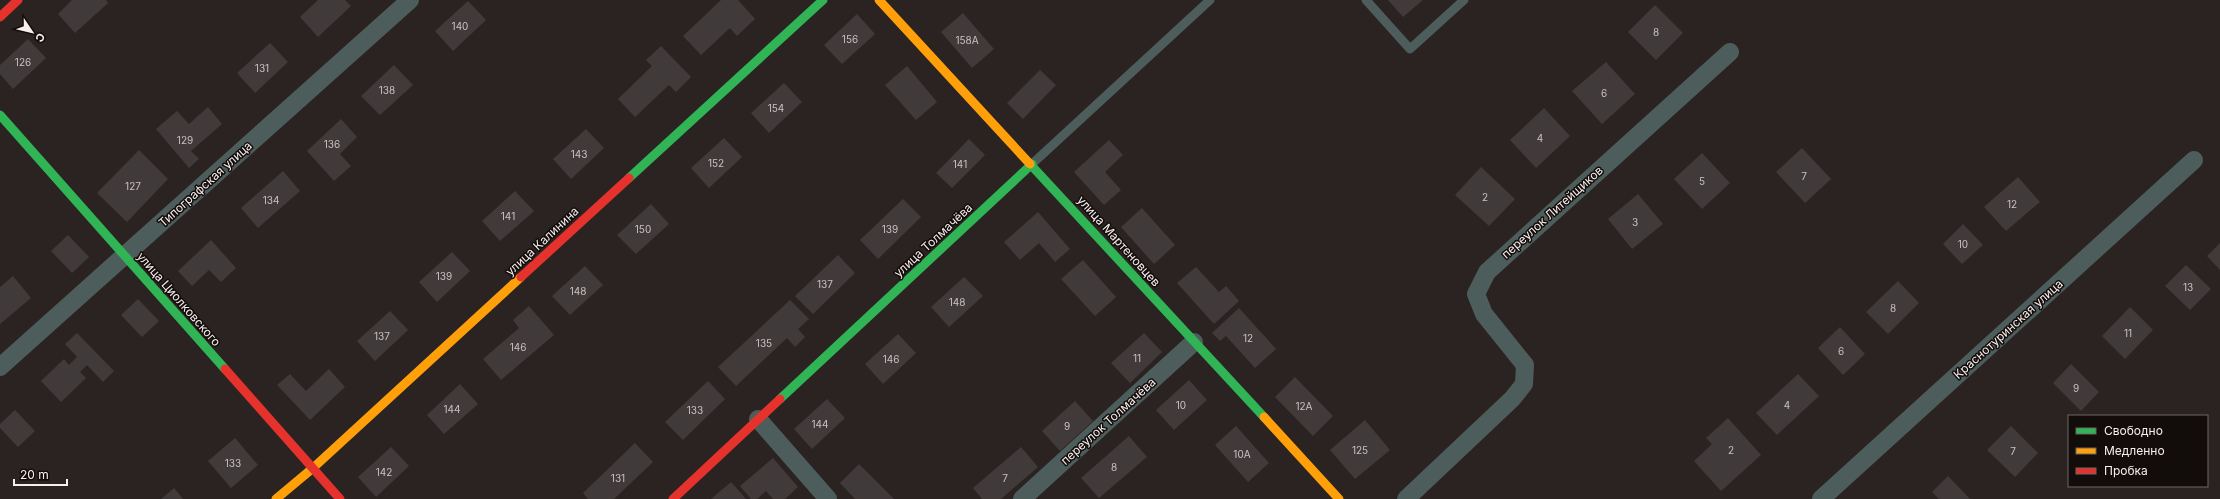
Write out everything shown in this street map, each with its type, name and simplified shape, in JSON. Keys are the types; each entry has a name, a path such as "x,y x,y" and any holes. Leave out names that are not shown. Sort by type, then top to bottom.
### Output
{"street":[{"path":"0,17 18,0"},
{"name":"Типографская улица","path":"0,367 126,256 410,0"},
{"name":"улица Калинина","path":"276,499 313,468 823,0"},
{"name":"улица Мартеновцев","path":"879,0 1032,164 1339,499"},
{"name":"переулок Литейщиков","path":"1406,499 1512,399 1524,384 1525,365 1484,314 1476,294 1487,272 1730,52"},
{"name":"улица Циолковского","path":"0,115 340,499"},
{"name":"Краснотуринская улица","path":"1821,499 2194,160"},
{"name":"улица Толмачёва","path":"673,499 1032,164"},
{"name":"переулок Толмачёва","path":"1022,499 1194,342"},
{"path":"758,419 828,499"}],"lane":[{"name":"улица Толмачёва","path":"1032,164 1210,0"},
{"path":"1366,0 1410,49 1464,0"}],"building":[{"path":"72,0 106,0 108,3 75,33 58,14"},
{"path":"318,0 345,0 351,6 318,37 300,17"},
{"path":"721,0 738,0 755,19 737,36 730,28 701,55 683,36"},
{"path":"1388,0 1423,0 1403,17"},
{"path":"468,1 486,20 453,51 435,31"},
{"path":"1655,5 1683,33 1656,60 1628,32"},
{"path":"963,13 994,49 972,68 941,32"},
{"path":"857,14 875,34 842,64 824,45"},
{"path":"28,39 46,58 13,89 0,74 0,65"},
{"path":"270,43 288,62 255,93 237,73"},
{"path":"661,46 691,77 676,92 669,85 635,117 618,99 652,66 646,60"},
{"path":"1606,62 1635,94 1602,124 1572,91"},
{"path":"394,65 413,85 380,115 361,96"},
{"path":"907,66 937,102 916,120 885,85"},
{"path":"1040,70 1056,85 1023,119 1007,103"},
{"path":"784,83 802,102 769,133 751,113"},
{"path":"208,107 222,124 191,151 199,159 189,168 156,129 177,111 189,124"},
{"path":"1544,108 1570,136 1536,168 1510,140"},
{"path":"341,119 357,137 340,154 351,166 334,181 307,151"},
{"path":"586,129 604,148 571,179 553,159"},
{"path":"724,138 742,157 709,188 691,168"},
{"path":"969,139 985,155 952,188 936,173"},
{"path":"1109,140 1123,155 1105,172 1121,190 1104,205 1074,172"},
{"path":"1802,148 1831,179 1805,203 1776,172"},
{"path":"139,150 168,179 127,222 97,193"},
{"path":"1702,153 1730,183 1702,209 1674,179"},
{"path":"1481,167 1515,199 1489,226 1455,195"},
{"path":"283,171 300,191 258,228 241,208"},
{"path":"2018,177 2040,202 2006,231 1984,207"},
{"path":"515,191 534,211 500,241 482,221"},
{"path":"1638,194 1663,224 1632,249 1608,219"},
{"path":"903,199 921,217 878,259 860,240"},
{"path":"651,204 669,224 636,254 617,235"},
{"path":"1142,208 1175,245 1154,264 1121,227"},
{"path":"1038,212 1070,249 1055,262 1039,243 1020,260 1004,242"},
{"path":"1963,224 1983,245 1962,264 1943,244"},
{"path":"68,235 89,257 72,273 51,251"},
{"path":"211,240 236,268 221,282 209,270 192,286 178,271"},
{"path":"2220,243 2220,270 2207,256"},
{"path":"452,252 470,271 437,302 419,282"},
{"path":"838,255 855,273 813,314 795,296"},
{"path":"1083,260 1116,297 1095,316 1061,279"},
{"path":"2186,265 2211,289 2190,310 2165,286"},
{"path":"585,266 603,285 570,315 552,296"},
{"path":"1196,267 1219,292 1226,286 1239,301 1214,324 1177,283"},
{"path":"13,276 31,298 0,324 0,287"},
{"path":"964,277 983,296 949,327 931,307"},
{"path":"1898,281 1919,303 1888,334 1866,312"},
{"path":"138,299 159,321 142,337 121,315"},
{"path":"790,300 809,319 798,329 805,337 795,347 787,338 736,386 718,367"},
{"path":"529,306 554,335 501,380 483,359 519,328 513,320"},
{"path":"2130,307 2153,330 2125,359 2102,336"},
{"path":"1239,308 1276,349 1255,368 1226,336 1220,341 1212,333"},
{"path":"390,311 408,330 375,361 357,341"},
{"path":"1840,327 1865,354 1843,375 1818,348"},
{"path":"77,333 114,371 103,382 87,365 80,372 86,378 61,402 41,381 64,359 69,365 77,357 65,344"},
{"path":"1144,333 1162,352 1130,383 1111,363"},
{"path":"898,334 916,353 883,384 865,364"},
{"path":"2071,364 2099,392 2081,411 2053,383"},
{"path":"329,369 345,387 310,420 277,385 290,374 306,391"},
{"path":"1798,374 1819,396 1777,435 1756,413"},
{"path":"1295,377 1333,416 1313,436 1275,397"},
{"path":"1189,380 1207,400 1174,430 1156,410"},
{"path":"708,381 725,399 683,440 665,422"},
{"path":"460,384 478,404 444,434 427,415"},
{"path":"827,399 845,418 812,449 794,429"},
{"path":"1075,401 1093,421 1060,451 1042,431"},
{"path":"15,410 35,431 18,447 0,428 0,424"},
{"path":"1728,418 1761,455 1721,491 1694,461 1712,444 1706,438"},
{"path":"1365,420 1390,450 1355,479 1330,450"},
{"path":"1236,426 1269,463 1248,482 1215,445"},
{"path":"2011,426 2038,453 2015,477 1987,450"},
{"path":"1129,436 1147,457 1099,498 1081,478"},
{"path":"235,438 258,465 231,488 208,461"},
{"path":"635,443 653,462 614,499 588,499 583,493"},
{"path":"391,447 409,466 376,497 358,477"},
{"path":"1021,447 1038,467 1001,499 982,499 973,488"},
{"path":"773,458 798,487 785,499 773,499 766,491 757,499 751,499 740,486"},
{"path":"859,464 894,499 855,499 840,483"},
{"path":"1948,476 1970,499 1939,499 1932,492"},
{"path":"731,482 746,499 711,499"},
{"path":"174,488 183,499 161,499"}],"traffic: fast":[{"path":"629,178 823,0"},
{"path":"0,115 225,369"},
{"path":"1030,164 1264,417"},
{"path":"780,399 1032,164"}],"traffic: slow":[{"path":"879,0 1030,164"},
{"path":"276,499 313,468 521,277"},
{"path":"1264,417 1339,499"}],"traffic: jam":[{"path":"0,17 18,0"},
{"path":"521,277 629,178"},
{"path":"225,369 340,499"},
{"path":"673,499 780,399"}]}
